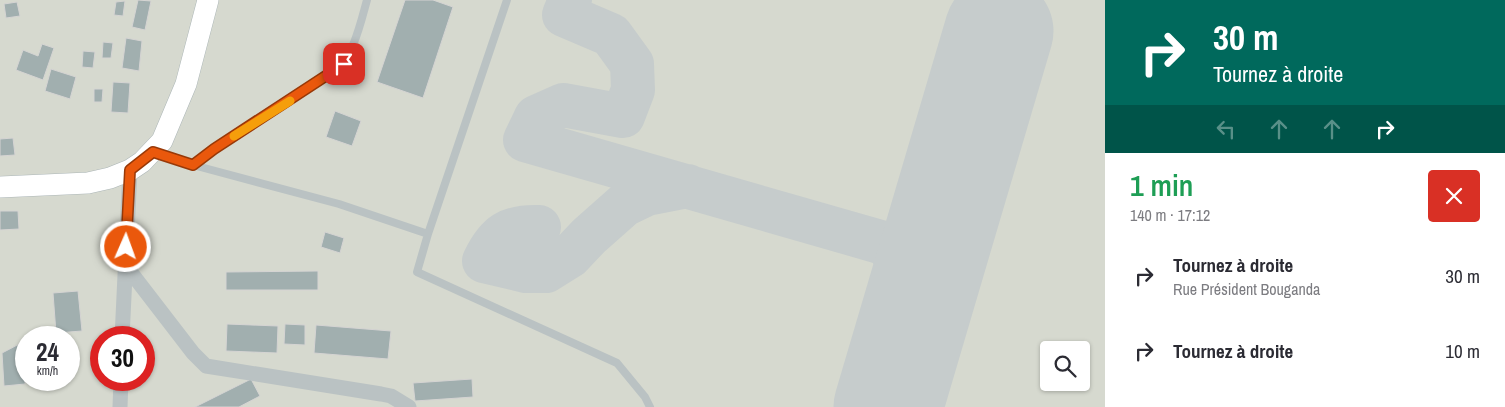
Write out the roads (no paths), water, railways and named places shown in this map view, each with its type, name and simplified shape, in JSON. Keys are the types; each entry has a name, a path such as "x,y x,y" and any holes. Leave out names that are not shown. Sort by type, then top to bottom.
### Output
{"street":[{"path":"0,187 88,182 110,178 130,170 153,152 162,141 186,84 208,0"},
{"path":"123,326 130,170"},
{"path":"126,266 193,353 206,366 392,396 409,407"},
{"path":"120,407 121,391"}],"lane":[{"path":"193,165 214,149 344,64 355,41 367,0"},
{"path":"507,0 417,272 616,363 645,397 650,407"},
{"path":"153,152 193,165 339,204 428,234"}]}
